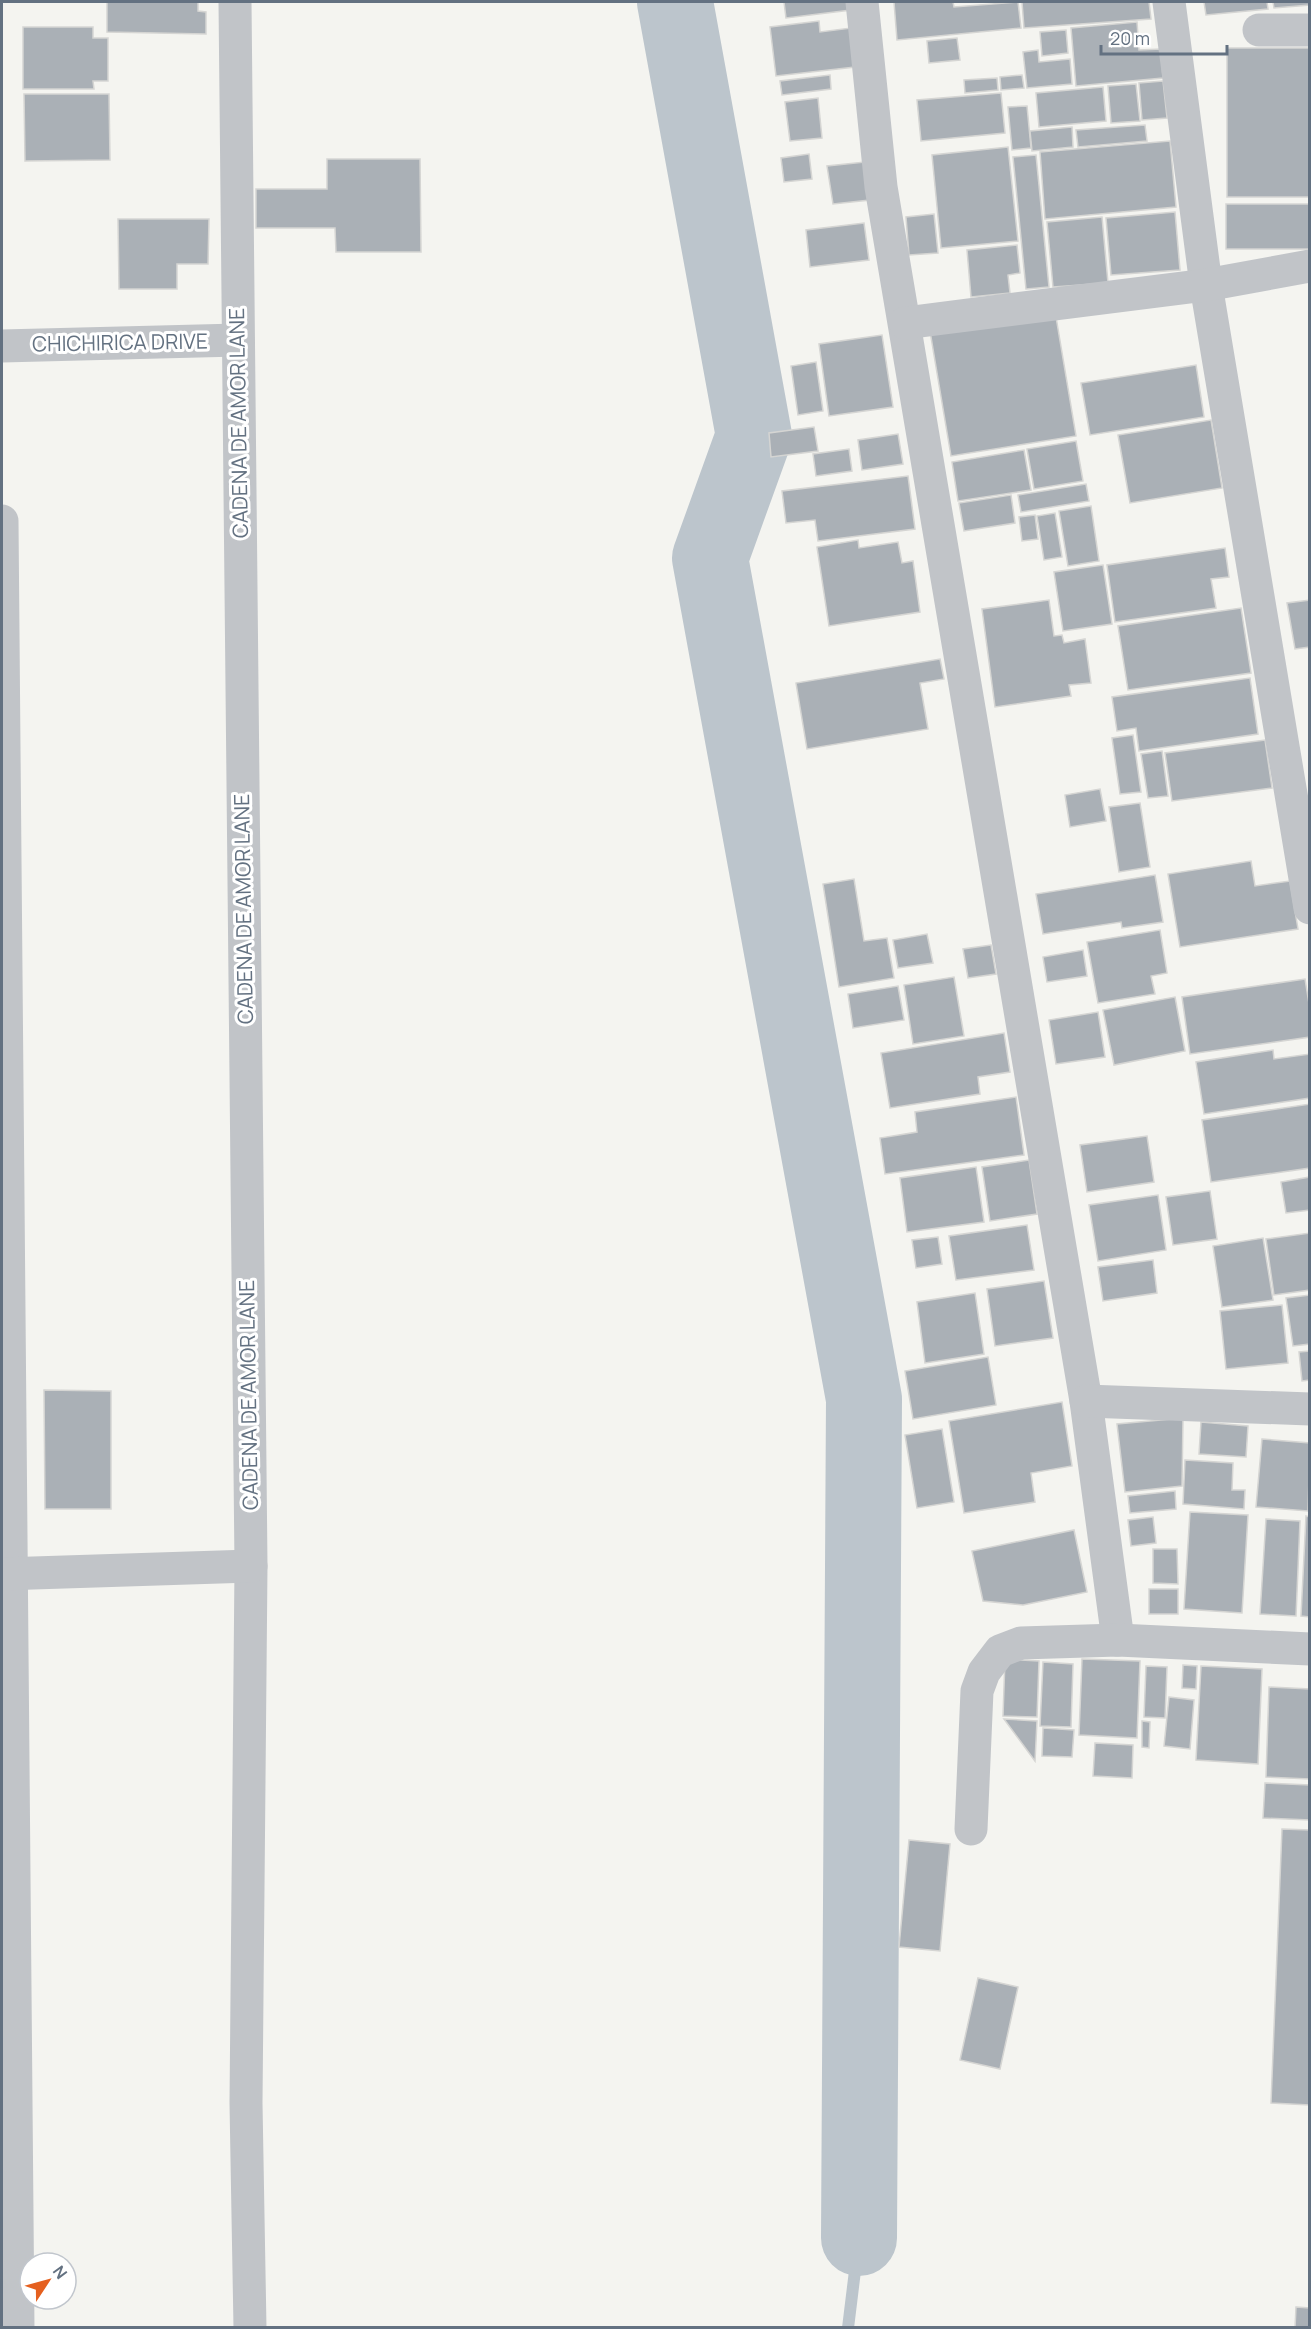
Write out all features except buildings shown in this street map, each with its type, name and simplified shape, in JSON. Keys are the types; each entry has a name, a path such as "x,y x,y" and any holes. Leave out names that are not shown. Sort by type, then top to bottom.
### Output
{"street":[{"name":"CADENA DE AMOR LANE","path":"235,2 251,1566 246,2103 250,2328"},
{"path":"862,2 881,187 1086,1401 1118,1640"},
{"path":"1169,2 1206,285 1310,908"},
{"path":"1259,30 1310,30"},
{"path":"905,323 1206,285 1310,266"},
{"name":"CHICHIRICA DRIVE","path":"2,346 238,340"},
{"path":"2,521 7,1574 18,2328"},
{"path":"1086,1401 1310,1409"},
{"path":"7,1574 251,1566"},
{"path":"971,1829 977,1691 984,1672 1000,1651 1021,1643 1118,1640 1310,1649"}],"waterway":[{"path":"675,2 754,436 710,558 864,1399 859,2238"},
{"path":"848,2328 859,2238"}]}
